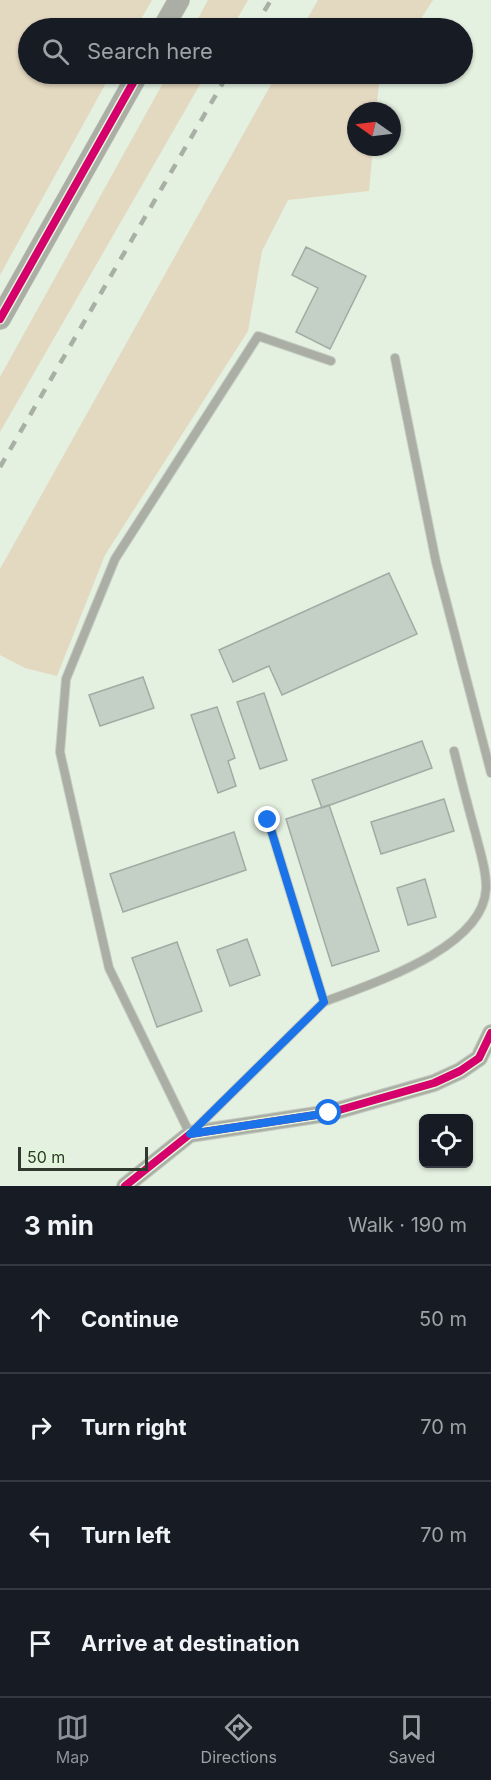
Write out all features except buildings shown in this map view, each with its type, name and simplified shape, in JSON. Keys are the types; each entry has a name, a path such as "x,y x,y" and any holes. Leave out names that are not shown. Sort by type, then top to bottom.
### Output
{"street":[{"path":"169,18 179,0"},
{"path":"0,319 132,84"},
{"path":"125,1186 190,1134 329,1113 434,1083 460,1071 479,1058 491,1033"}],"lane":[{"path":"331,361 258,336 115,559 66,679 60,752 109,968 190,1134 324,1002 416,965 448,945 479,913 487,890 484,867 454,751"},
{"path":"395,358 436,562 491,773"},
{"path":"268,820 324,1002"}],"shaded area":[{"path":"0,0 152,0 142,18 18,18 18,84 105,84 0,275"},
{"path":"208,0 248,0 238,18 198,18"},
{"path":"318,0 433,0 421,18 308,18"},
{"path":"162,84 200,84 0,432 0,377"},
{"path":"271,84 379,84 377,102 347,102 347,156 372,156 369,191 288,200 262,251 248,331 105,555 57,676 25,668 0,655 0,569"}],"railway":[{"path":"260,18 271,0"},
{"path":"0,467 222,84"}],"cycle path":[{"path":"0,319 132,84"},
{"path":"125,1186 190,1134 329,1113 434,1083 460,1071 479,1058 491,1033"}],"route":[{"path":"268,820 324,1002 190,1134 329,1113"}]}
